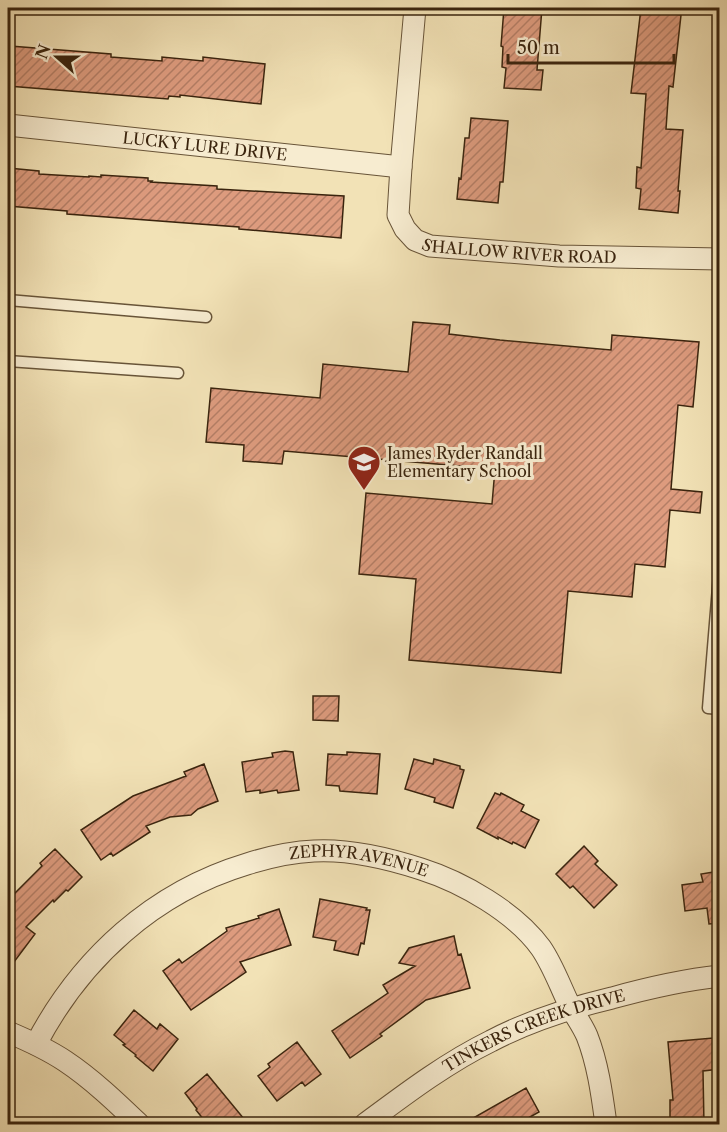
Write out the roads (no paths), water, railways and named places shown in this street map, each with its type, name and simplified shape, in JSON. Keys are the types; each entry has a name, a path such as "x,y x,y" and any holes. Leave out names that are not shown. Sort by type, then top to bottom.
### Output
{"street":[{"name":"SHALLOW RIVER ROAD","path":"415,8 398,215 405,229 415,240 430,246 559,256 720,259"},
{"name":"LUCKY LURE DRIVE","path":"8,125 401,167"},
{"name":"ZEPHYR AVENUE","path":"36,1044 68,991 115,939 148,911 186,888 231,868 289,853 342,851 378,857 434,873 483,898 525,930 540,947 551,965 586,1034 596,1063 606,1125"},
{"name":"TINKERS CREEK DRIVE","path":"365,1125 440,1071 490,1041 571,1008 661,985 720,976"},
{"path":"8,1032 36,1044 65,1061 123,1108 139,1125"}],"lane":[{"path":"8,300 206,317"},
{"path":"8,361 177,373"},
{"path":"720,563 708,708 720,709"}],"place":[{"name":"James Ryder Randall Elementary School","path":"364,491"}]}
